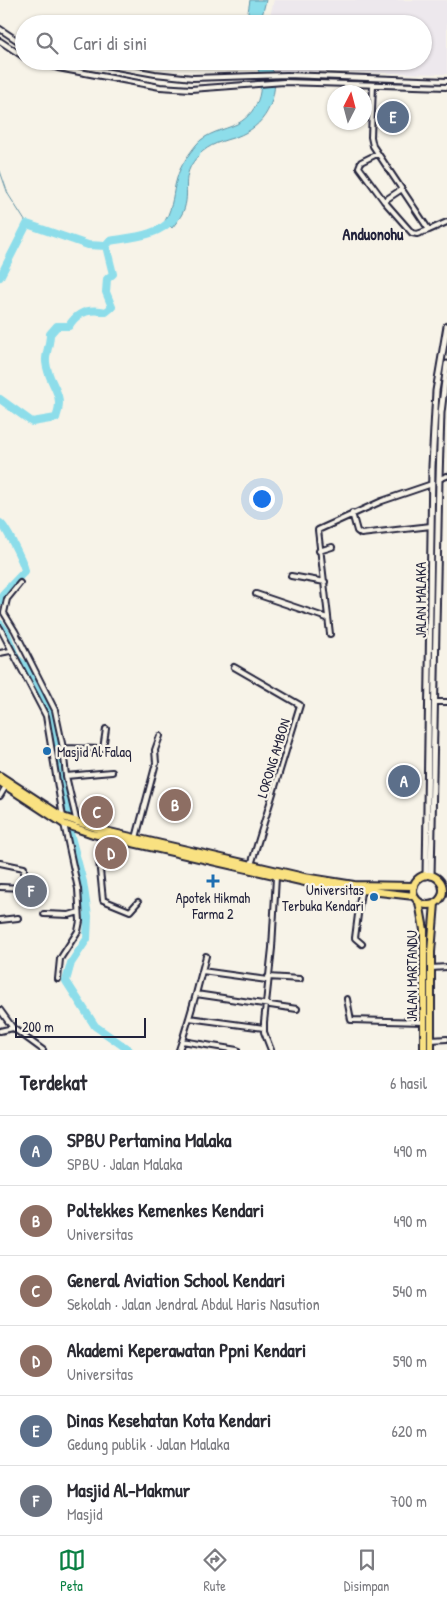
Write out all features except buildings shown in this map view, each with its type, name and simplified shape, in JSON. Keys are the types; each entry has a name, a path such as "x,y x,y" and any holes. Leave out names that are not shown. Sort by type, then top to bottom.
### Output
{"highway":[{"path":"0,776 50,812"},
{"path":"0,782 64,821 103,837 251,865 360,891 414,896"},
{"path":"76,826 136,838 169,849 276,877 385,887 414,886"},
{"path":"429,876 444,884 444,894 435,903 430,905 419,902 414,896 414,886 418,879 429,876"},
{"name":"JALAN MARTANDU","path":"419,902 424,930 424,1050"},
{"name":"JALAN MARTANDU","path":"431,1050 431,968 435,903"}],"street":[{"path":"0,29 15,39"},
{"path":"0,41 15,51"},
{"path":"69,70 160,87 191,89 284,82 447,87"},
{"path":"141,70 193,78 287,75 447,81"},
{"path":"348,84 349,78"},
{"path":"373,85 371,137 377,154 429,230"},
{"path":"377,154 361,162 359,167 384,201 412,233 417,234 447,222"},
{"path":"384,201 402,189"},
{"name":"JALAN MALAKA","path":"429,876 432,484 436,391 447,326"},
{"name":"JALAN MALAKA","path":"429,876 436,702 441,413 447,364"},
{"path":"440,479 447,476"},
{"path":"330,634 325,582 317,534 319,528 432,484"},
{"path":"352,514 358,531 361,534 431,526"},
{"path":"320,551 332,547"},
{"path":"431,552 438,552"},
{"path":"291,576 325,582"},
{"path":"20,583 7,599 4,613 16,631 20,644 55,710 76,826"},
{"path":"256,594 327,618"},
{"path":"0,628 10,651 46,716 64,821 78,888 78,930 60,959 58,979"},
{"path":"0,653 10,651"},
{"name":"LORONG AMBON","path":"234,667 300,705 251,865"},
{"path":"436,702 447,702"},
{"path":"63,748 103,749 106,729"},
{"path":"136,838 156,763 155,750 160,736"},
{"path":"66,776 112,772"},
{"path":"0,796 6,786"},
{"path":"103,837 99,860 103,900 130,911 138,902"},
{"path":"0,864 24,868 24,898"},
{"path":"271,1050 264,1028 276,877"},
{"path":"0,887 24,888"},
{"path":"360,891 354,938 362,944"},
{"path":"44,914 69,915 78,912"},
{"path":"0,920 18,918"},
{"path":"180,1050 206,956"},
{"path":"431,968 447,967"},
{"path":"202,971 268,979 300,979"},
{"path":"196,994 297,1009"},
{"path":"347,999 351,1020 424,1022"},
{"path":"0,1010 13,1028 43,1050"},
{"path":"189,1018 264,1028"},
{"path":"0,1031 13,1028"},
{"path":"431,1040 447,1039"},
{"path":"182,1041 237,1050"}],"shaded area":[{"path":"274,0 447,0 447,74 270,71 432,70 432,15 270,15"}],"water":[{"path":"250,0 266,0 262,15 248,15"},
{"path":"258,70 272,70 275,73 274,94 267,112 262,120 246,132 212,146 199,155 189,170 187,177 183,212 172,228 165,221 170,210 175,184 182,165 196,145 204,138 245,119 256,104 259,96 260,79"}],"waterway":[{"path":"0,171 8,194 27,224"},
{"path":"0,277 27,224 88,245 106,246 110,241 154,232 168,224 173,218"},
{"path":"0,399 32,422 56,418 59,409 58,395 47,370 46,362 50,334 57,326 69,326 76,317 84,312 106,312 112,307 106,292 107,279 113,274 106,246"},
{"path":"0,523 14,545 25,571 3,594 0,601"},
{"path":"0,624 6,632 16,658 23,664 51,714 59,775 69,807 70,833 83,882 88,916 87,939 71,963 66,981 95,1026 129,1050"}],"place":[{"name":"Dinas Kesehatan Kota Kendari","path":"393,117"},
{"name":"Masjid Al Falaq","path":"47,751"},
{"name":"SPBU Pertamina Malaka","path":"404,781"},
{"name":"Poltekkes Kemenkes Kendari","path":"175,805"},
{"name":"General Aviation School Kendari","path":"97,812"},
{"name":"Akademi Keperawatan Ppni Kendari","path":"111,853"},
{"name":"Apotek Hikmah Farma 2","path":"213,881"},
{"name":"Masjid Al-Makmur","path":"31,891"},
{"name":"Universitas Terbuka Kendari","path":"374,897"}],"district":[{"name":"Anduonohu","path":"373,234"}]}
